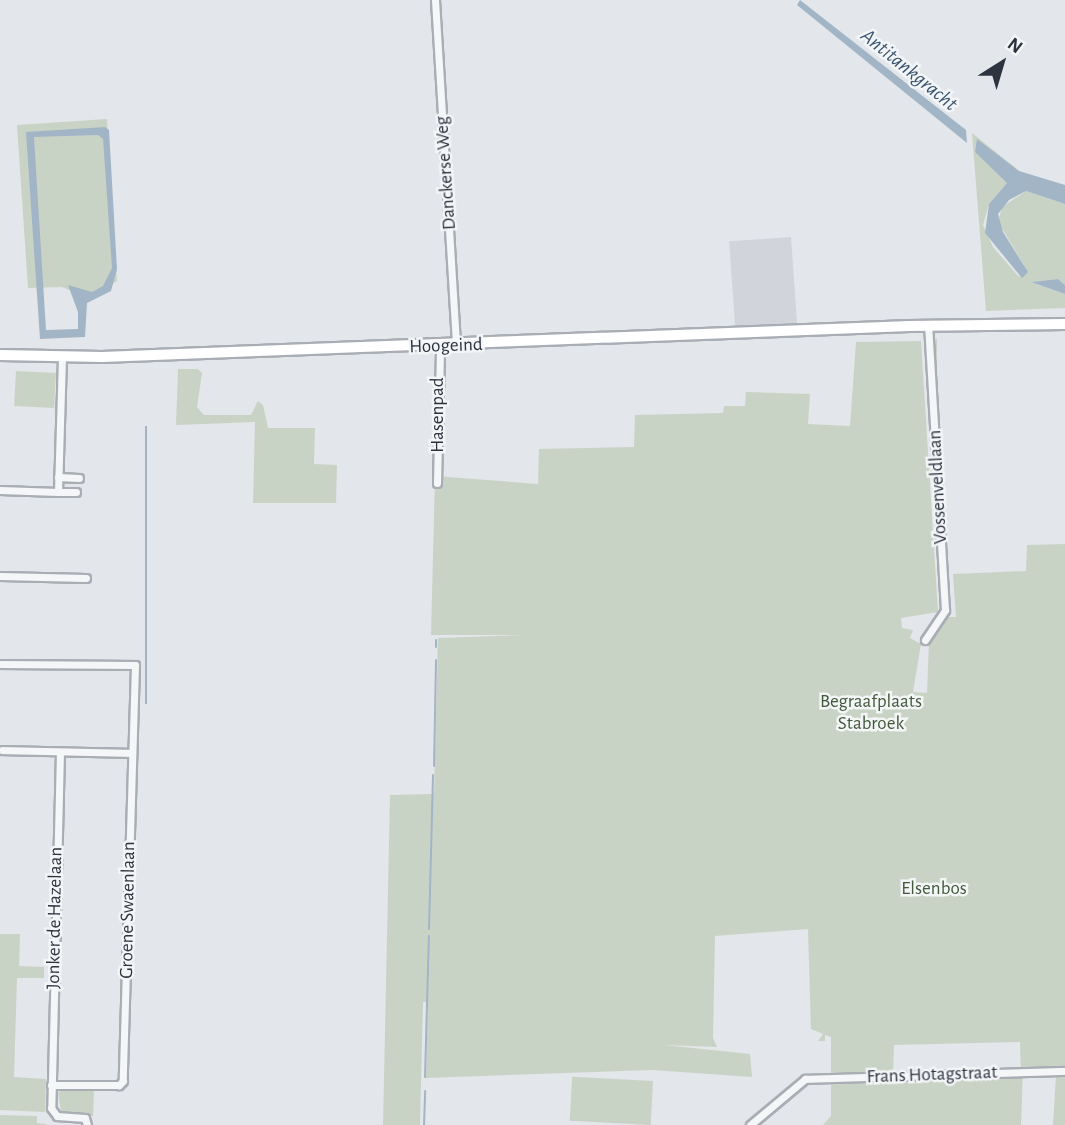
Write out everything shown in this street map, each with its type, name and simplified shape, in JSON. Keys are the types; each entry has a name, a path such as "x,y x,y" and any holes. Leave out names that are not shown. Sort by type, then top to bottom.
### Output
{"main road":[{"name":"Hoogeind","path":"0,355 62,357 456,346 1065,324"}],"street":[{"name":"Danckerse Weg","path":"435,0 456,346"},
{"name":"Vossenveldlaan","path":"925,639 945,610 928,329"},
{"name":"Hasenpad","path":"437,483 440,346"},
{"path":"58,492 62,357"},
{"path":"58,477 79,478"},
{"path":"0,491 76,492"},
{"path":"0,576 86,578"},
{"name":"Groene Swaenlaan","path":"0,664 135,665 123,1081 119,1085 51,1084"},
{"path":"2,750 132,753"},
{"name":"Jonker de Hazelaan","path":"60,752 51,1084 53,1113 85,1118 87,1125"},
{"name":"Frans Hotagstraat","path":"751,1125 799,1081 1065,1071"}],"shaded area":[{"path":"791,237 797,325 735,329 729,241"}],"green space":[{"path":"107,119 117,281 90,299 62,287 28,288 17,125"},
{"path":"972,133 1022,173 1013,167 1007,183 989,204 983,225 993,247 1019,277 1024,265 998,222 1002,207 1026,191 1065,204 1065,285 1058,279 1031,282 1065,294 1065,308 986,311"},
{"path":"932,339 937,339 937,440 932,440"},
{"path":"921,341 938,612 901,618 902,628 913,630 910,638 921,644 913,692 927,693 929,642 946,617 956,617 953,574 1026,571 1027,545 1065,544 1065,1069 1023,1070 1021,1125 823,1125 831,1116 831,1037 825,1035 825,1041 818,1041 823,1034 811,1029 808,929 715,936 713,1038 717,1047 664,1045 750,1054 752,1077 652,1070 426,1078 428,1002 423,1002 420,1125 383,1125 390,795 434,794 438,638 523,635 431,635 435,476 538,484 539,449 634,447 635,415 723,413 724,406 745,406 746,392 810,394 808,424 850,426 856,342","holes":["1020,1042 1021,1074 893,1073 894,1045"]},
{"path":"178,369 198,369 202,373 197,407 204,415 251,415 258,401 263,405 268,428 315,428 314,464 337,465 336,503 253,503 255,422 176,425"},
{"path":"16,371 56,373 54,408 14,406"},
{"path":"0,934 20,934 19,966 44,967 44,978 17,978 14,1077 46,1079 45,1112 0,1110"},
{"path":"1056,1075 1065,1075 1065,1125 1053,1125"},
{"path":"572,1077 653,1081 651,1125 570,1121"},
{"path":"62,1089 94,1089 93,1116 61,1111 58,1093"},
{"path":"0,1115 37,1116 37,1123 50,1125 0,1125"}],"water":[{"path":"800,0 966,130 967,143 797,5"},
{"path":"105,127 109,130 117,269 111,291 87,303 85,337 40,339 26,132","holes":["98,135 103,139 112,268 103,286 92,292 68,285 78,312 78,329 46,330 34,137"]},
{"path":"977,139 1019,171 1065,185 1065,204 1026,191 1009,200 998,214 1003,232 1028,272 1022,278 985,233 989,204 1007,183 975,152"},
{"path":"1058,279 1065,285 1065,294 1031,282"},
{"path":"145,426 147,426 147,704"}],"waterway":[{"path":"436,640 436,647"},
{"path":"434,766 436,660"},
{"path":"429,929 433,775"},
{"path":"425,1077 429,936"},
{"path":"424,1125 425,1091"}],"water label":[{"name":"Antitankgracht","path":"909,70"}],"park label":[{"name":"Begraafplaats Stabroek","path":"871,713"},
{"name":"Elsenbos","path":"934,889"}]}
